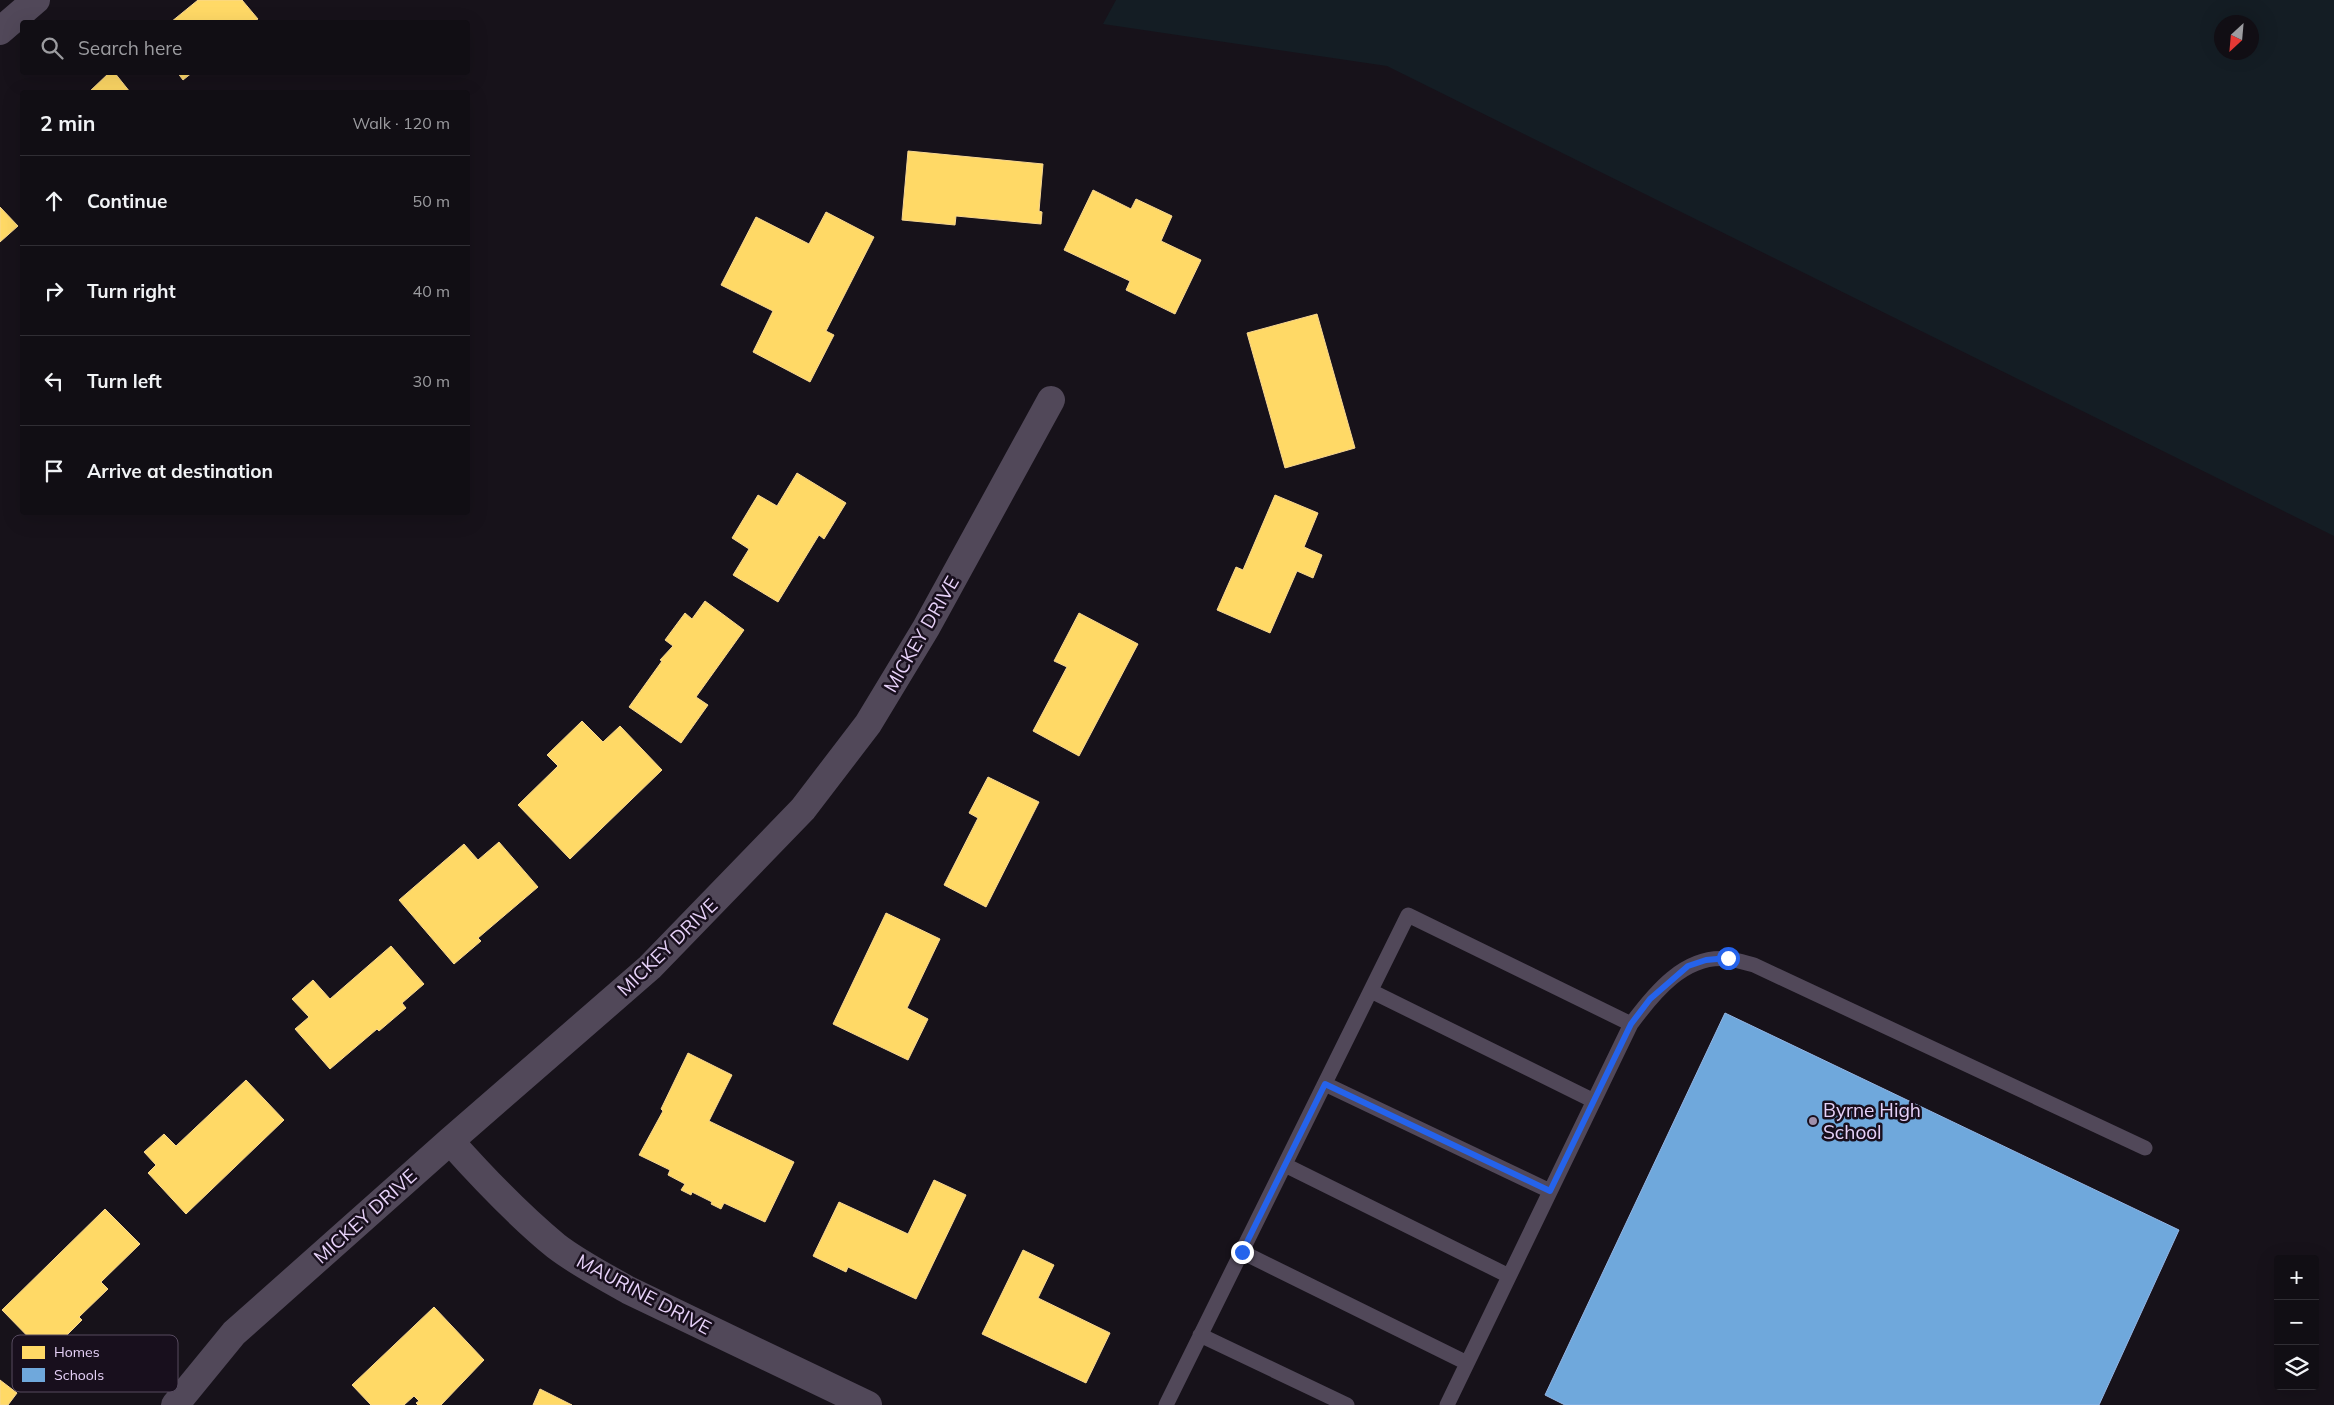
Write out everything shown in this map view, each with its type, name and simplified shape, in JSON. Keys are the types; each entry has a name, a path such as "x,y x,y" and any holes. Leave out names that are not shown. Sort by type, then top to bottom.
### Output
{"street":[{"path":"0,30 36,0"},
{"name":"MICKEY DRIVE","path":"175,1405 234,1333 650,967 803,809 868,724 921,636 1051,400"},
{"name":"MAURINE DRIVE","path":"450,1141 502,1198 557,1246 591,1269 628,1290 868,1405"}],"lane":[{"path":"1166,1405 1408,915 1631,1024"},
{"path":"1447,1405 1631,1024 1650,999 1688,966 1706,960 1728,958 1754,965 2145,1148"},
{"path":"1370,992 1594,1101"},
{"path":"1325,1084 1550,1191"},
{"path":"1285,1165 1509,1276"},
{"path":"1242,1252 1468,1362"},
{"path":"1200,1335 1348,1405"}],"shaded area":[{"path":"1116,0 2334,0 2334,536 1387,66 1103,24"}],"building: Homes":[{"path":"198,0 242,0 258,19 256,20 173,20"},
{"path":"107,75 116,75 128,90 91,90"},
{"path":"179,75 189,75 183,80"},
{"path":"908,151 1043,164 1039,211 1042,212 1041,224 956,216 955,225 902,220"},
{"path":"1093,190 1131,209 1136,199 1172,216 1161,241 1201,260 1175,314 1126,290 1130,281 1064,250"},
{"path":"0,207 18,226 0,242"},
{"path":"826,212 874,237 826,331 834,335 810,382 753,352 773,311 721,285 756,217 809,244"},
{"path":"1317,314 1355,448 1285,468 1247,333"},
{"path":"797,473 846,503 824,539 819,535 778,602 733,575 749,549 732,538 758,495 777,506"},
{"path":"1275,495 1318,513 1304,547 1322,555 1313,578 1297,571 1270,633 1217,610 1236,567 1243,570"},
{"path":"705,601 744,630 696,697 708,705 681,743 629,707 662,661 660,660 673,646 665,640 685,613 692,619"},
{"path":"1079,613 1138,644 1079,756 1033,731 1067,667 1054,661"},
{"path":"582,721 603,742 620,726 662,770 570,859 518,805 558,766 547,755"},
{"path":"988,777 1039,802 986,907 944,885 978,818 969,813"},
{"path":"499,842 538,887 478,938 481,941 454,964 399,900 464,844 478,860"},
{"path":"886,913 940,939 907,1008 928,1019 908,1060 833,1024"},
{"path":"391,946 424,984 402,1003 406,1008 379,1031 377,1029 330,1069 295,1029 309,1017 292,999 313,980 330,999"},
{"path":"688,1053 732,1075 709,1121 794,1162 765,1222 724,1203 721,1209 692,1192 691,1195 681,1190 685,1184 668,1175 670,1170 639,1155 663,1111 661,1109"},
{"path":"246,1080 284,1120 186,1214 148,1173 156,1165 144,1152 164,1134 176,1146"},
{"path":"934,1180 966,1195 916,1299 848,1267 846,1272 813,1256 839,1202 908,1234"},
{"path":"105,1209 140,1244 101,1282 108,1289 79,1317 82,1320 67,1335 26,1335 2,1310"},
{"path":"1023,1250 1054,1265 1038,1298 1110,1333 1086,1383 982,1334"},
{"path":"434,1307 484,1360 441,1405 418,1405 416,1403 419,1401 414,1396 404,1405 371,1405 352,1385"},
{"path":"0,1380 12,1389 12,1392 17,1393 8,1405 0,1405"},
{"path":"540,1389 572,1405 533,1405"}],"building: Schools":[{"name":"Byrne High School","path":"1725,1013 2179,1230 2099,1405 1565,1405 1545,1395"}],"place":[{"name":"Byrne High School","path":"1813,1121"}],"route":[{"path":"1242,1252 1325,1084 1550,1191 1631,1024 1650,999 1688,966 1706,960 1728,958"}]}
